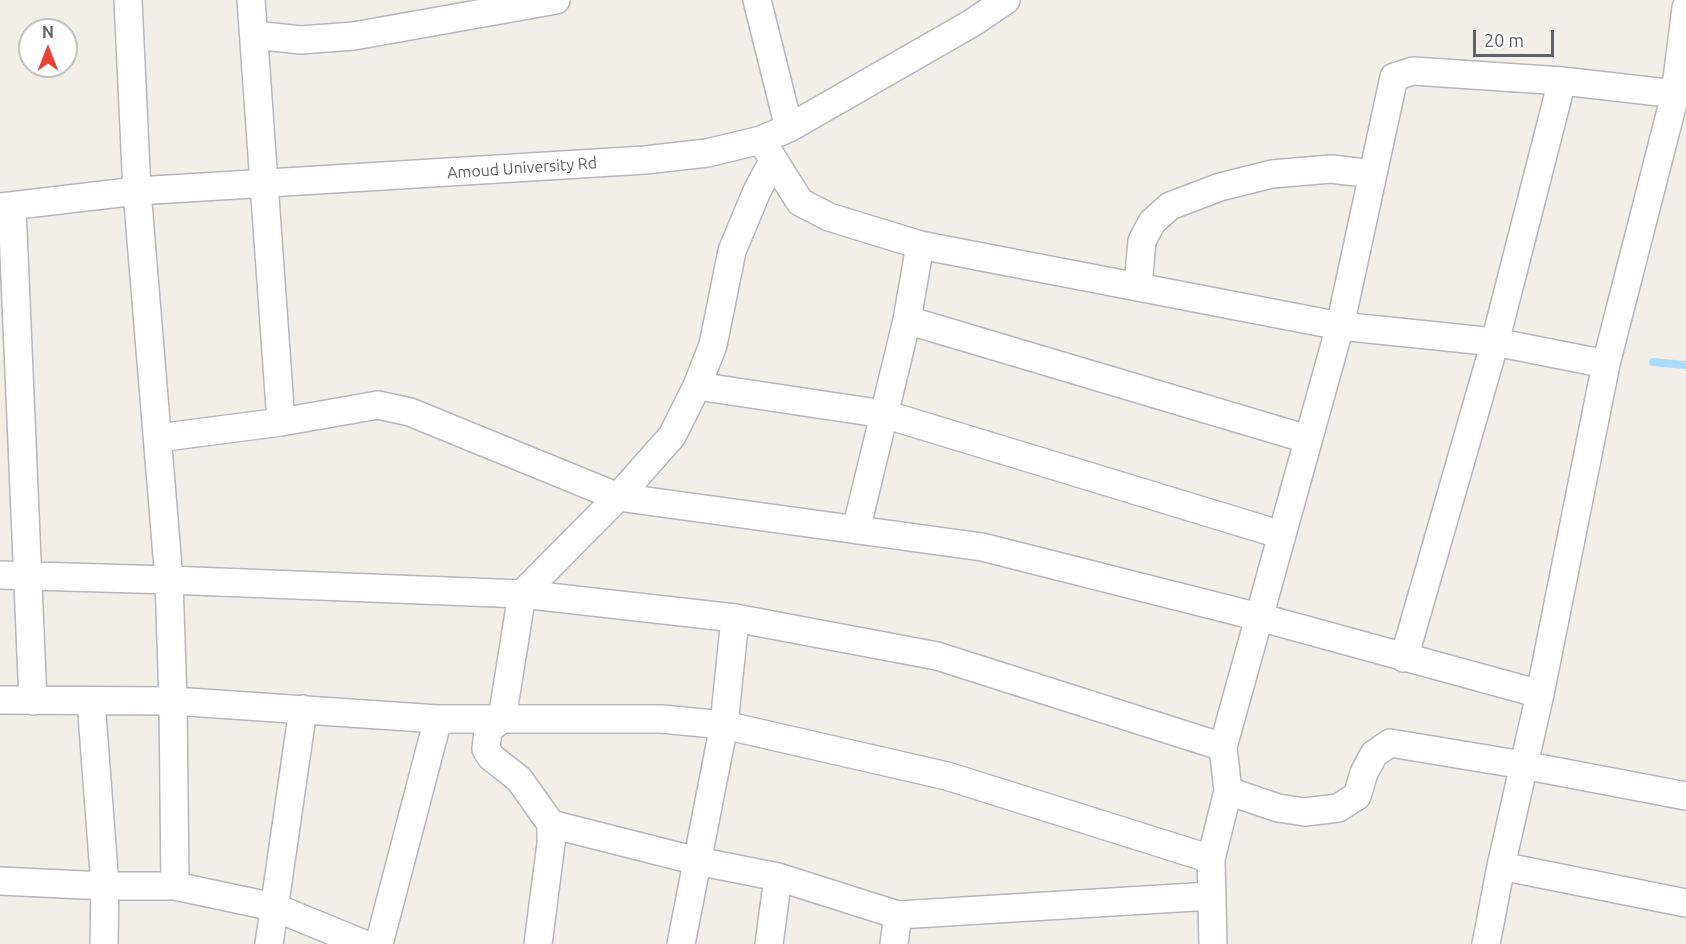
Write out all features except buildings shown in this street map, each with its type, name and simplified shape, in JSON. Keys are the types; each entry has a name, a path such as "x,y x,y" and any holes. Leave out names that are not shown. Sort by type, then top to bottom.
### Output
{"street":[{"path":"128,0 136,191 169,580 175,886"},
{"path":"251,0 281,422"},
{"path":"254,35 301,40 354,36 556,0"},
{"path":"757,0 789,128"},
{"name":"Amoud University Rd","path":"6,207 136,191 645,160 707,153 767,150 789,128 972,23 1006,0"},
{"path":"1486,944 1501,866 1540,694 1606,364 1681,95 1686,8"},
{"path":"1213,944 1211,859 1228,791 1223,747 1340,326 1394,77 1413,71 1562,81 1681,95"},
{"path":"1404,658 1495,342 1562,81"},
{"path":"767,150 800,202 829,217 920,245 1340,326 1495,342 1606,364"},
{"path":"538,944 551,844 551,824 519,779 490,757 486,749 488,730 502,719 522,594 618,497 672,436 697,386 713,345 732,251 757,191 767,150"},
{"path":"1138,286 1142,241 1152,222 1170,206 1220,187 1272,174 1331,169 1373,174"},
{"path":"6,207 29,576 33,701"},
{"path":"856,530 907,320 920,245"},
{"path":"907,320 1307,440"},
{"path":"697,386 884,414 1282,535"},
{"path":"158,438 281,422 378,405 410,412 618,497 982,547 1259,617 1540,694"},
{"path":"0,575 522,594 735,618 937,656 1223,747"},
{"path":"681,944 724,725 735,618"},
{"path":"0,700 173,701 438,719 662,719 724,725 947,776 1211,859"},
{"path":"90,701 105,886 104,944"},
{"path":"269,944 303,709"},
{"path":"380,944 438,719"},
{"path":"1228,791 1278,808 1305,812 1338,808 1357,796 1364,773 1374,754 1390,743 1686,796"},
{"path":"551,824 697,861 778,877 898,915 1211,896"},
{"path":"1501,866 1686,903"},
{"path":"769,944 778,877"},
{"path":"0,881 105,886 175,886 274,907 364,944"},
{"path":"894,944 898,915"}],"waterway":[{"path":"1653,362 1686,365"}]}
